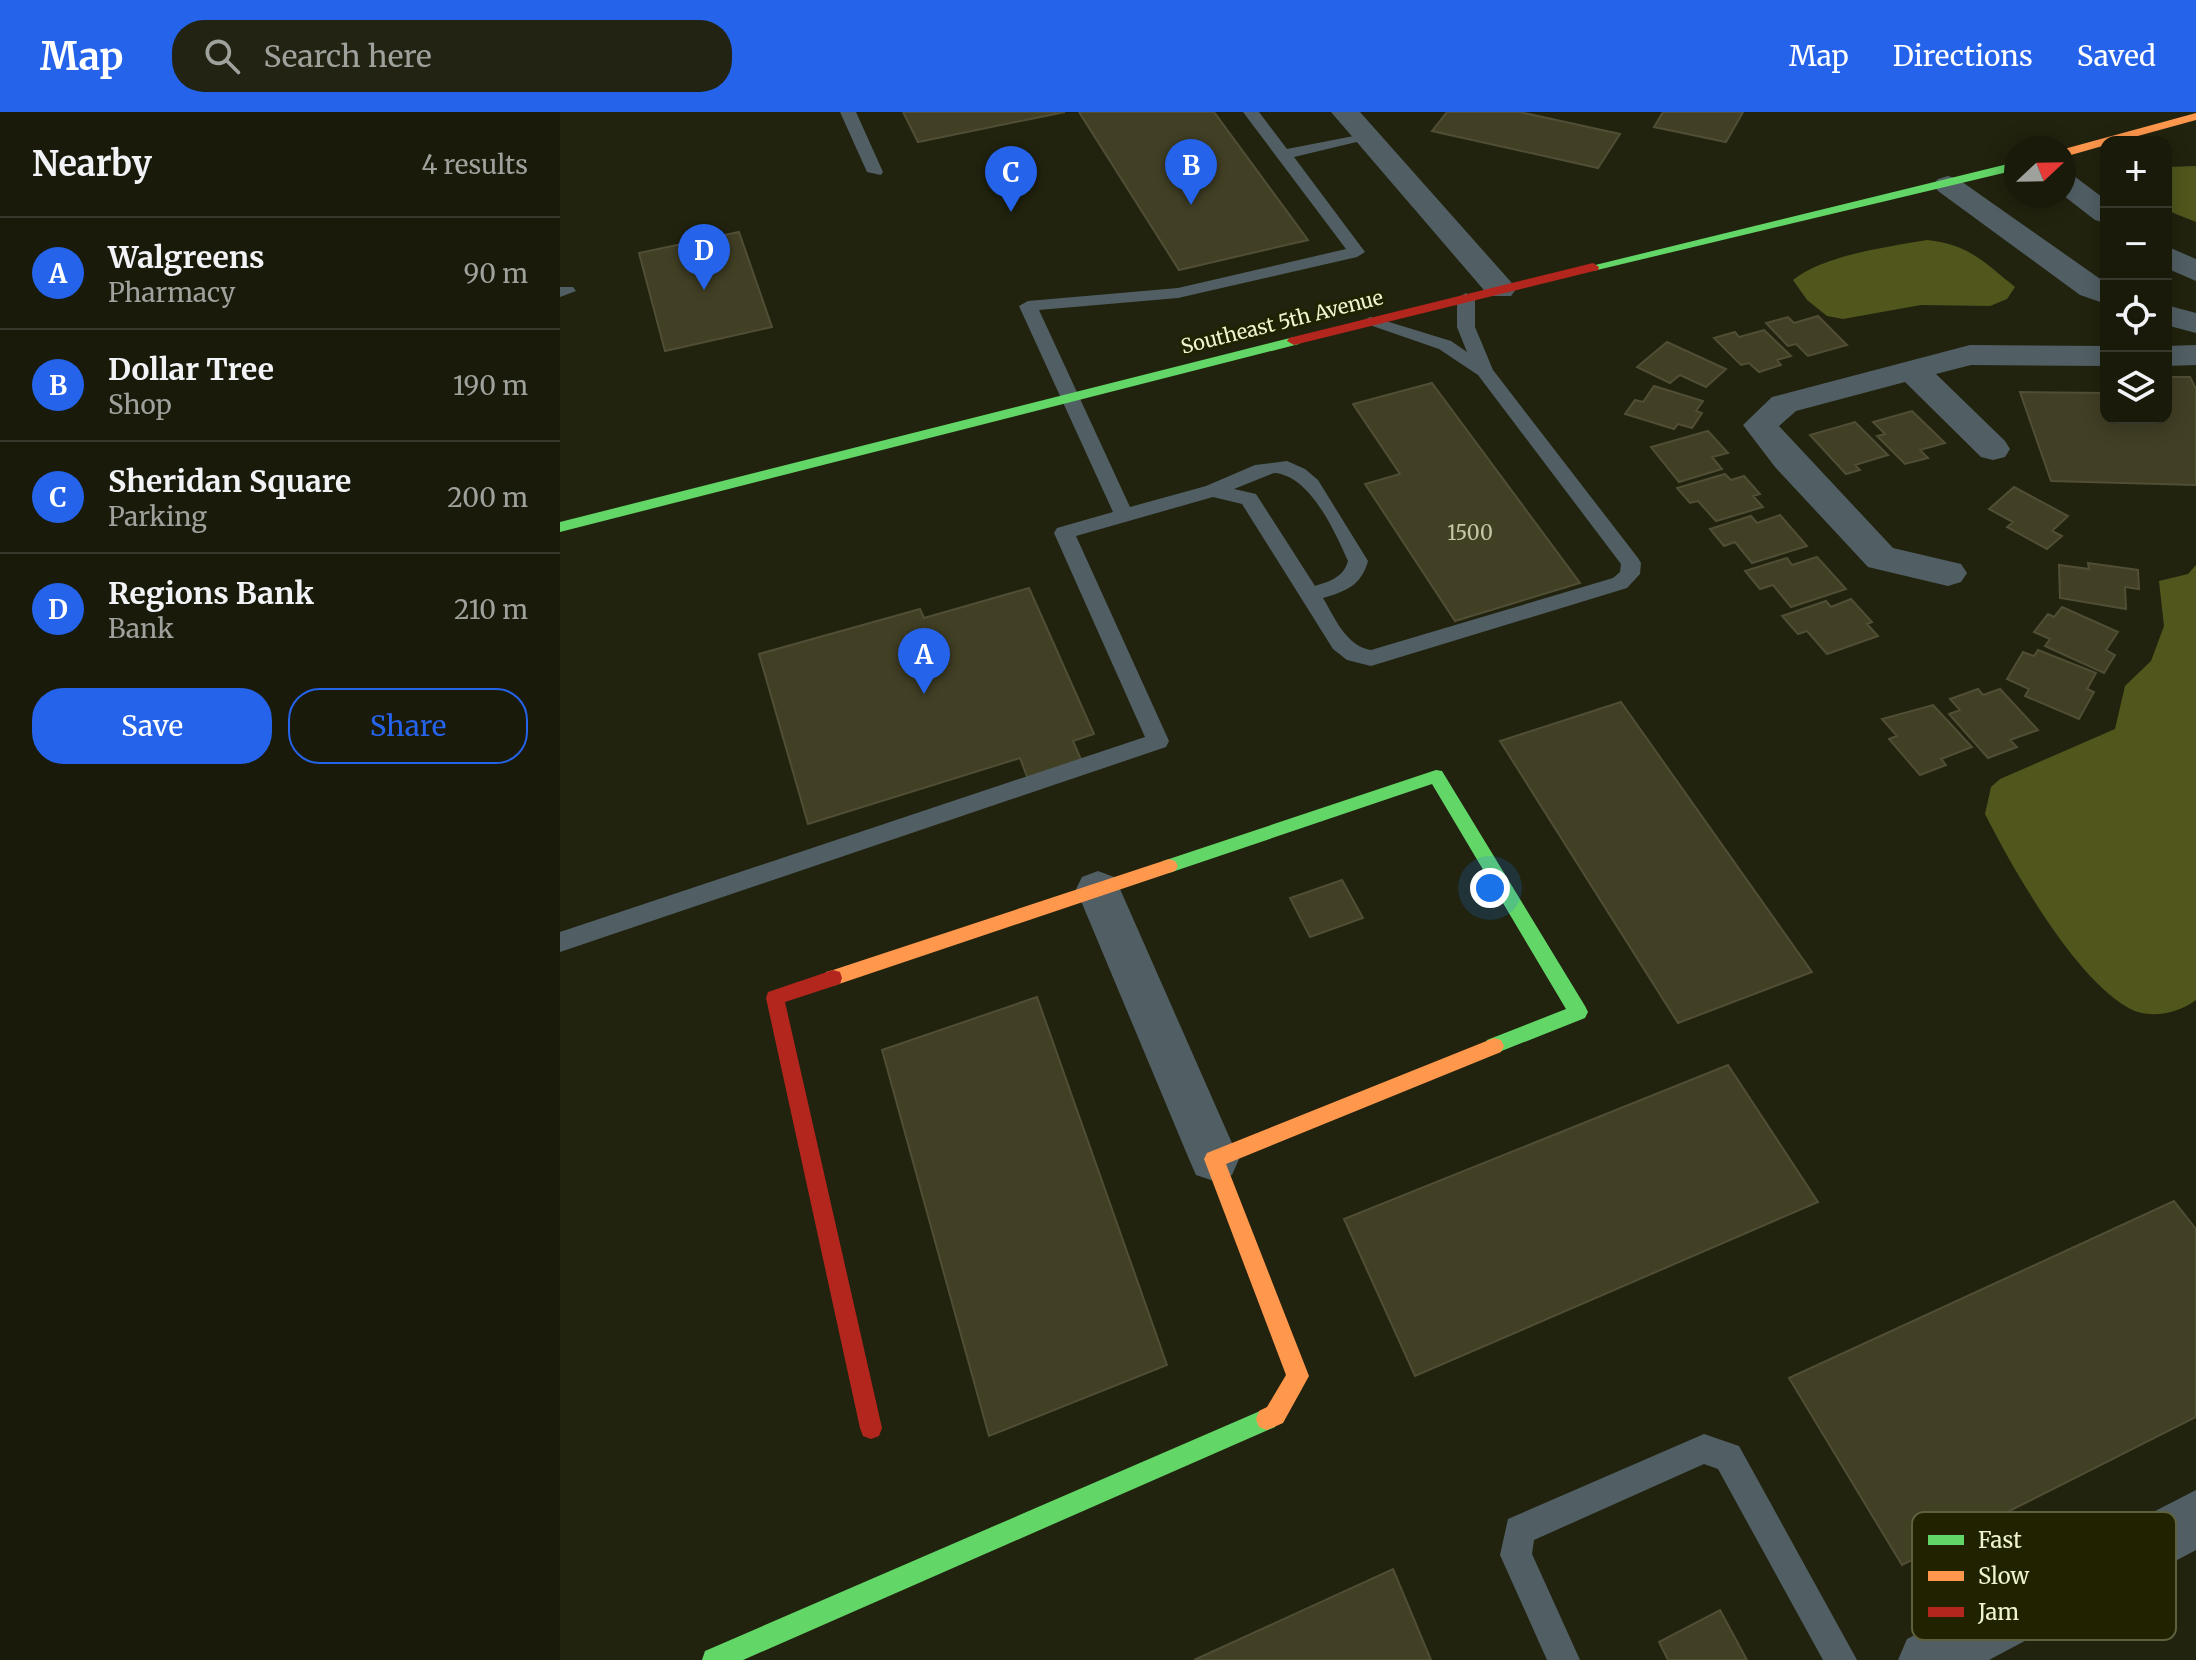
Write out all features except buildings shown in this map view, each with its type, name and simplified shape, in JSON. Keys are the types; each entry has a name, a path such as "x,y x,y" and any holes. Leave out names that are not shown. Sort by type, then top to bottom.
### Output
{"street":[{"path":"1345,112 1500,289"},
{"path":"2076,150 2196,116"},
{"name":"Southeast 5th Avenue","path":"560,527 1500,289 2004,169"},
{"path":"1948,185 2100,292"},
{"path":"2076,191 2100,209"},
{"path":"2172,258 2196,272"},
{"path":"2172,317 2196,323"},
{"path":"1948,573 1881,558 1787,459 1760,425 1784,404 1910,368 1970,355 2100,356"},
{"path":"2172,356 2196,355"},
{"path":"1910,368 1993,449"},
{"path":"871,1428 775,998 1436,776 1578,1012 1214,1159"},
{"path":"714,1660 1275,1415 1298,1376 1214,1159 1098,889"},
{"path":"2176,1530 2196,1519"},
{"path":"1928,1660 1966,1640"}],"lane":[{"path":"848,112 875,172"},
{"path":"1124,515 1028,306 1178,293 1357,252 1251,112"},
{"path":"1284,155 1364,136"},
{"path":"1213,491 1249,499 1341,644 1355,655 1371,658 1620,583 1630,574 1631,563 1484,371 1466,327 1466,298"},
{"path":"1370,322 1445,345 1484,371"},
{"path":"560,942 1158,741 1064,533 1213,491 1278,467 1295,468 1310,481 1358,561 1354,575 1340,585 1310,595"},
{"path":"1564,1660 1516,1555 1519,1530 1704,1449 1728,1457 1841,1660"}],"shaded area":[{"path":"2196,166 2196,222 2172,212 2172,167"},
{"path":"1927,240 1965,250 2015,287 2007,299 1990,306 1921,305 1843,319 1827,316 1807,300 1793,280 1838,258"},
{"path":"2196,565 2196,1000 2172,1012 2153,1014 2127,1007 2086,971 2028,892 1985,814 1991,787 2000,779 2115,729 2125,686 2151,661 2164,626 2159,581 2188,574"}],"traffic: fast":[{"path":"1593,267 2004,169"},
{"path":"560,527 1294,341"},
{"path":"1169,866 1436,776 1578,1012 1494,1046"},
{"path":"714,1660 1267,1419"}],"traffic: slow":[{"path":"2076,150 2196,116"},
{"path":"833,978 1169,866"},
{"path":"1267,1419 1275,1415 1298,1376 1214,1159 1494,1046"}],"traffic: jam":[{"path":"1294,341 1593,267"},
{"path":"833,978 775,998 871,1428"}],"place":[{"name":"Dollar Tree","path":"1191,205"},
{"name":"Sheridan Square","path":"1011,212"},
{"name":"Regions Bank","path":"704,290"},
{"name":"Walgreens","path":"924,694"}]}
